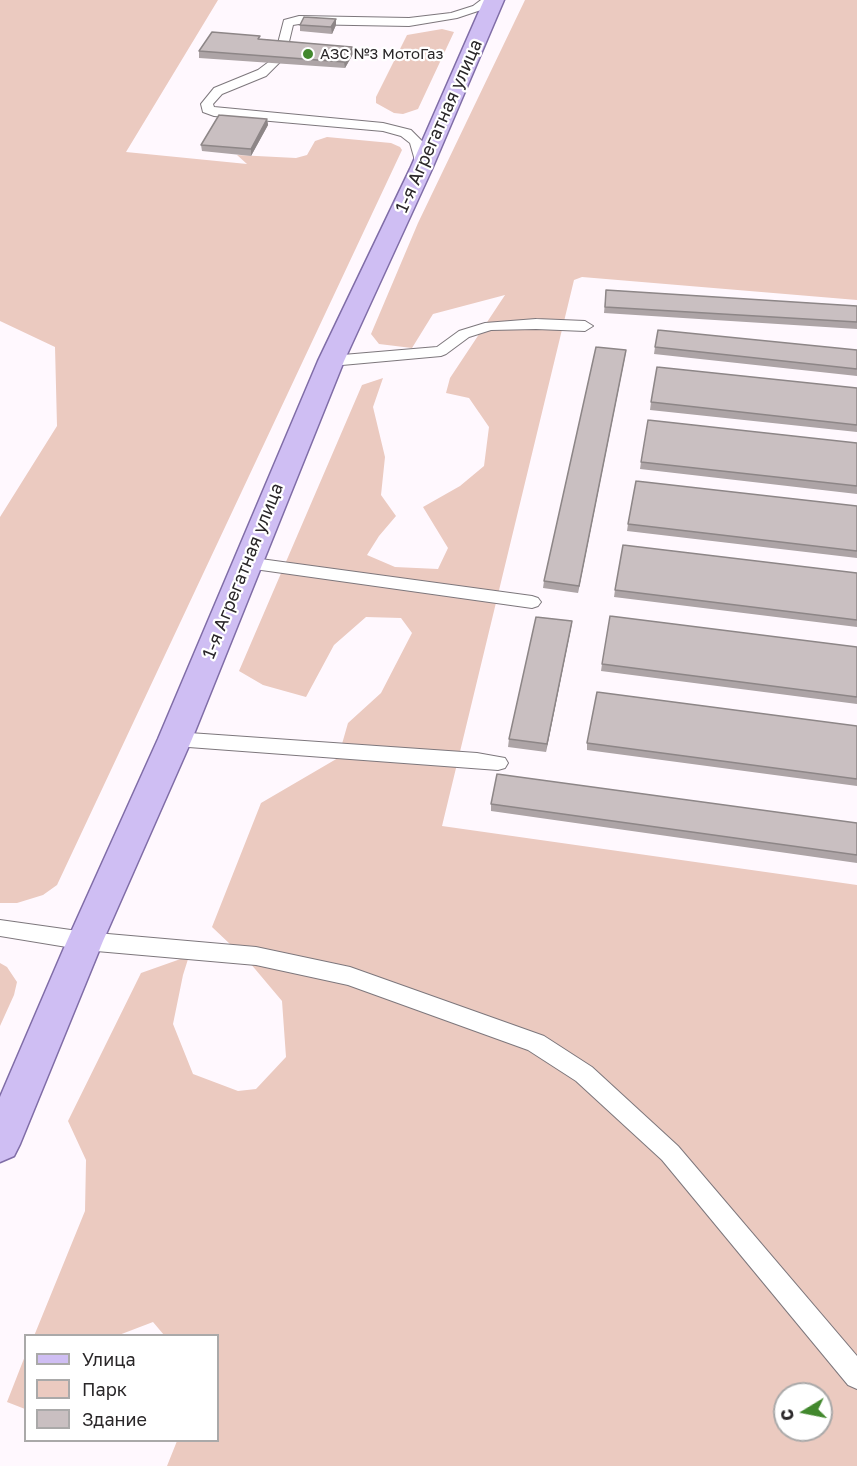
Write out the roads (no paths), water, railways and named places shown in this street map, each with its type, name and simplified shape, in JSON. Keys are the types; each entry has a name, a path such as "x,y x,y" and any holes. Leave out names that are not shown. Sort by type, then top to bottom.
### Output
{"main road":[{"name":"1-я Агрегатная улица","path":"0,1144 85,941 174,739 331,361 421,169 494,0"}],"lane":[{"path":"283,47 288,23 299,20 409,22 453,16 477,8 488,0"},
{"path":"274,62 262,73 218,91 207,104 208,109 214,112 383,127 406,133 416,142 421,157 421,169"},
{"path":"331,361 441,351 464,334 490,326 536,324 585,326"},
{"path":"246,562 532,602"},
{"path":"174,739 498,763"},
{"path":"0,928 85,941 256,956 350,976 536,1043 584,1074 670,1153 857,1376"}],"place":[{"name":"АЗС №3 МотоГаз","path":"308,54"}]}
